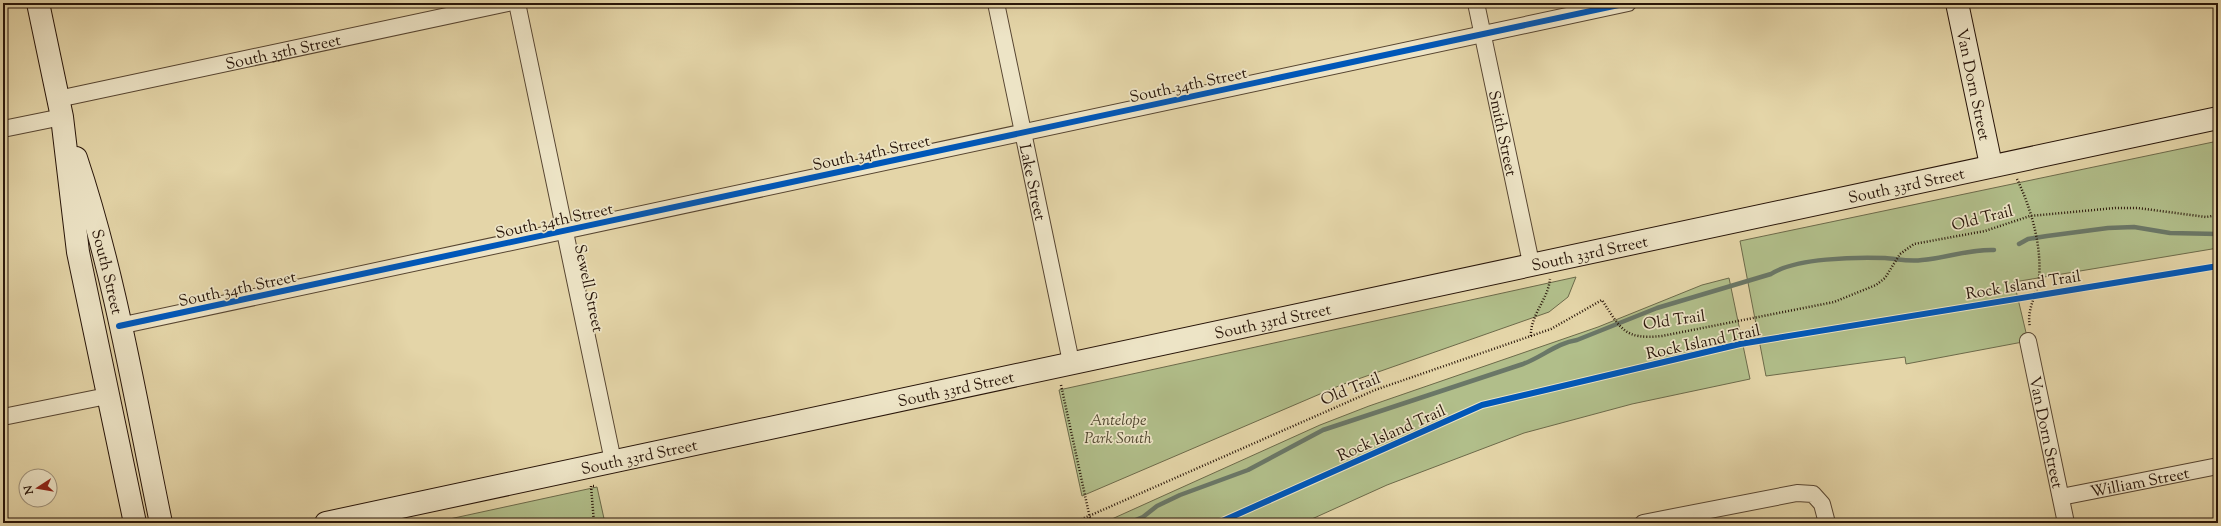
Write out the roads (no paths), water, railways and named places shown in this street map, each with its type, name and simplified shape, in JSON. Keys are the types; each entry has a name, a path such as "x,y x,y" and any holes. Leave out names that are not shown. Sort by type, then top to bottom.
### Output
{"main road":[{"name":"South Street","path":"38,3 60,108 78,252 107,396 135,523"},
{"name":"Van Dorn Street","path":"1957,3 2001,163"},
{"name":"South Street","path":"60,108 96,224 161,523"},
{"name":"South 33rd Street","path":"326,523 2001,163 2218,118"}],"street":[{"name":"South 35th Street","path":"3,129 60,108 508,3"},
{"name":"Sewell Street","path":"517,3 613,461"},
{"name":"Lake Street","path":"996,3 1023,132 1064,364"},
{"name":"Smith Street","path":"1476,3 1482,34 1539,262"},
{"name":"South 34th Street","path":"119,326 1628,3"},
{"name":"Van Dorn Street","path":"2028,341 2066,523"},
{"path":"3,417 107,396"},
{"name":"William Street","path":"2061,497 2218,466"},
{"path":"1643,523 1779,495 1813,494 1822,504 1827,523"}],"waterway":[{"path":"2019,244 2028,239 2108,228 2134,227 2170,233 2218,234"},
{"path":"1128,523 1143,517 1157,506 1180,495 1248,470 1323,430 1523,364 1563,344 1577,340 1657,308 1771,274 1795,265 1810,262 1843,258 1885,258 1917,261 1976,251 1994,250"}],"park label":[{"name":"Antelope Park South","path":"1118,428"}]}
